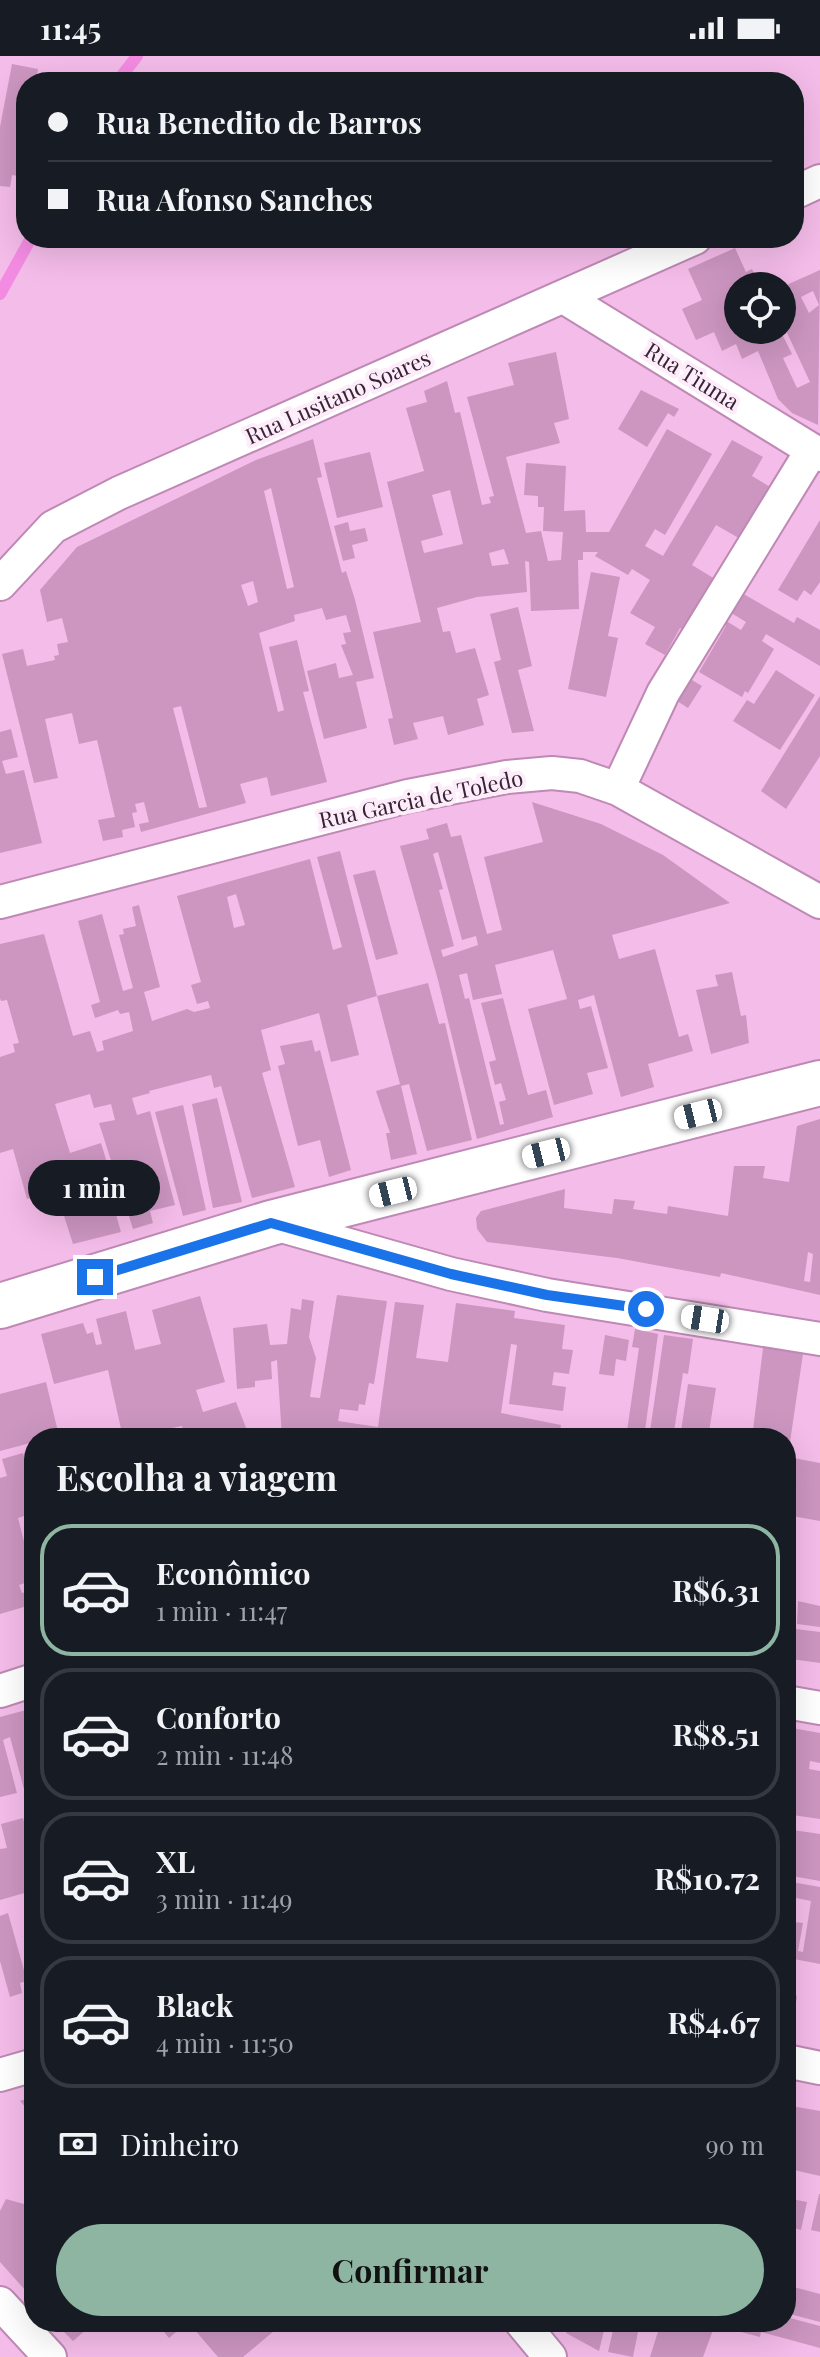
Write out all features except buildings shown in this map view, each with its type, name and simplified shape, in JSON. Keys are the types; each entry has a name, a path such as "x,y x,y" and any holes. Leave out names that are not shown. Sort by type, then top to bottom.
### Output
{"street":[{"name":"Rua Lusitano Soares","path":"0,584 53,527 119,493 673,248"},
{"name":"Rua Tiuma","path":"565,298 816,452"},
{"path":"618,789 663,693 816,452"},
{"name":"Rua Garcia de Toledo","path":"0,902 408,796 507,777 552,773 580,776 618,789 820,902"},
{"path":"0,1306 271,1223 820,1083"},
{"path":"271,1223 451,1274 519,1289 820,1339"},
{"path":"0,1691 24,1683"},
{"path":"796,1704 820,1708"},
{"path":"796,2063 820,2068"},
{"path":"0,2075 24,2068"},
{"path":"0,2303 24,2329"},
{"path":"27,2332 50,2357"},
{"path":"529,2332 550,2357"}],"waterway":[{"path":"125,72 137,56"},
{"path":"0,294 25,248"}],"route":[{"path":"95,1277 271,1223 451,1274 547,1295 646,1309"}]}
